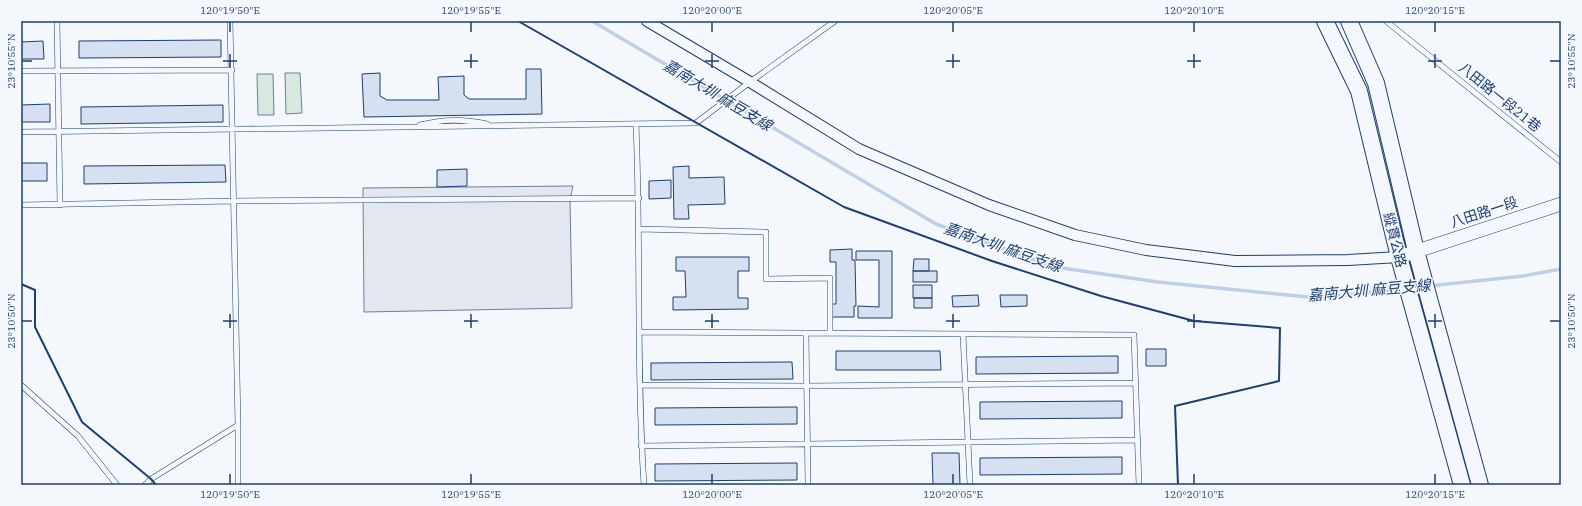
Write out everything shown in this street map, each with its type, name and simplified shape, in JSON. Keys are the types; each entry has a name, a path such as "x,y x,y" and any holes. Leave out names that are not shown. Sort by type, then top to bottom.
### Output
{"main road":[{"name":"縱貫公路","path":"1325,21 1359,91 1399,257 1462,485"},
{"name":"縱貫公路","path":"1349,21 1376,84 1416,250 1480,485"}],"street":[{"path":"647,21 859,149 989,205 1075,235 1146,250 1235,261 1348,260 1399,257"},
{"name":"八田路一段","path":"1399,257 1416,250 1561,204"}],"lane":[{"path":"57,21 60,205"},
{"path":"230,21 238,485"},
{"path":"21,132 696,123 835,21"},
{"name":"八田路一段21巷","path":"1386,21 1561,162"},
{"path":"21,71 232,70"},
{"path":"636,124 639,198 641,446 644,485"},
{"path":"21,205 234,201 639,198"},
{"path":"639,229 766,232 766,279 830,278 830,333"},
{"path":"640,332 1134,335 1139,485"},
{"path":"806,333 808,485"},
{"path":"963,334 970,485"},
{"path":"640,385 807,386 1136,383"},
{"path":"21,385 78,436 117,485"},
{"path":"145,485 151,479 238,425"},
{"path":"641,446 1138,440"}],"shaded area":[{"path":"285,73 300,73 302,113 286,114"},
{"path":"257,74 273,74 274,115 258,115"},
{"path":"573,186 570,199 572,308 364,312 363,188"}],"building":[{"path":"221,40 221,57 79,58 79,41"},
{"path":"43,41 44,59 21,59 21,42"},
{"path":"526,69 541,69 542,114 364,117 362,74 380,73 380,96 387,100 439,100 438,77 464,76 464,95 469,99 526,99"},
{"path":"50,104 50,122 21,122 21,105"},
{"path":"223,105 223,122 81,124 81,107"},
{"path":"21,163 47,163 47,181 21,181"},
{"path":"225,165 226,182 84,184 84,166"},
{"path":"689,166 689,178 724,177 725,204 688,205 689,219 674,219 673,167"},
{"path":"467,169 467,186 437,187 437,170"},
{"path":"671,180 671,198 649,199 649,181"},
{"path":"852,249 852,260 855,260 856,306 854,306 854,317 832,317 832,304 836,304 836,262 830,262 830,250"},
{"path":"856,251 892,251 892,318 858,318 858,306 879,307 879,260 856,260"},
{"path":"676,257 749,257 749,271 738,271 738,298 748,298 748,309 673,310 673,297 686,297 685,271 676,271"},
{"path":"914,259 929,259 929,271 913,271"},
{"path":"913,271 937,271 937,282 913,282"},
{"path":"913,285 932,285 932,298 913,298"},
{"path":"978,295 979,306 953,307 952,296"},
{"path":"1000,295 1027,295 1027,306 1001,307"},
{"path":"914,298 932,298 932,308 914,308"},
{"path":"1146,349 1166,349 1166,366 1146,366"},
{"path":"836,351 940,351 941,370 836,370"},
{"path":"1118,356 1118,373 976,374 976,357"},
{"path":"792,362 793,379 651,380 651,363"},
{"path":"1122,401 1122,418 980,419 980,402"},
{"path":"797,407 797,424 655,425 655,408"},
{"path":"932,453 959,453 960,485 933,485"},
{"path":"1122,457 1122,474 980,475 980,458"},
{"path":"797,463 797,480 655,481 655,464"}],"waterway":[{"name":"嘉南大圳 麻豆支線","path":"592,21 936,224 1055,267 1158,282 1318,298 1403,289"},
{"name":"嘉南大圳 麻豆支線","path":"1429,286 1523,276 1561,269"}],"wall":[{"path":"518,21 844,207 992,261 1101,296 1194,321 1280,328 1279,381 1175,406 1178,485"},
{"path":"21,284 35,290 35,327 82,422 151,479 156,485"}]}
